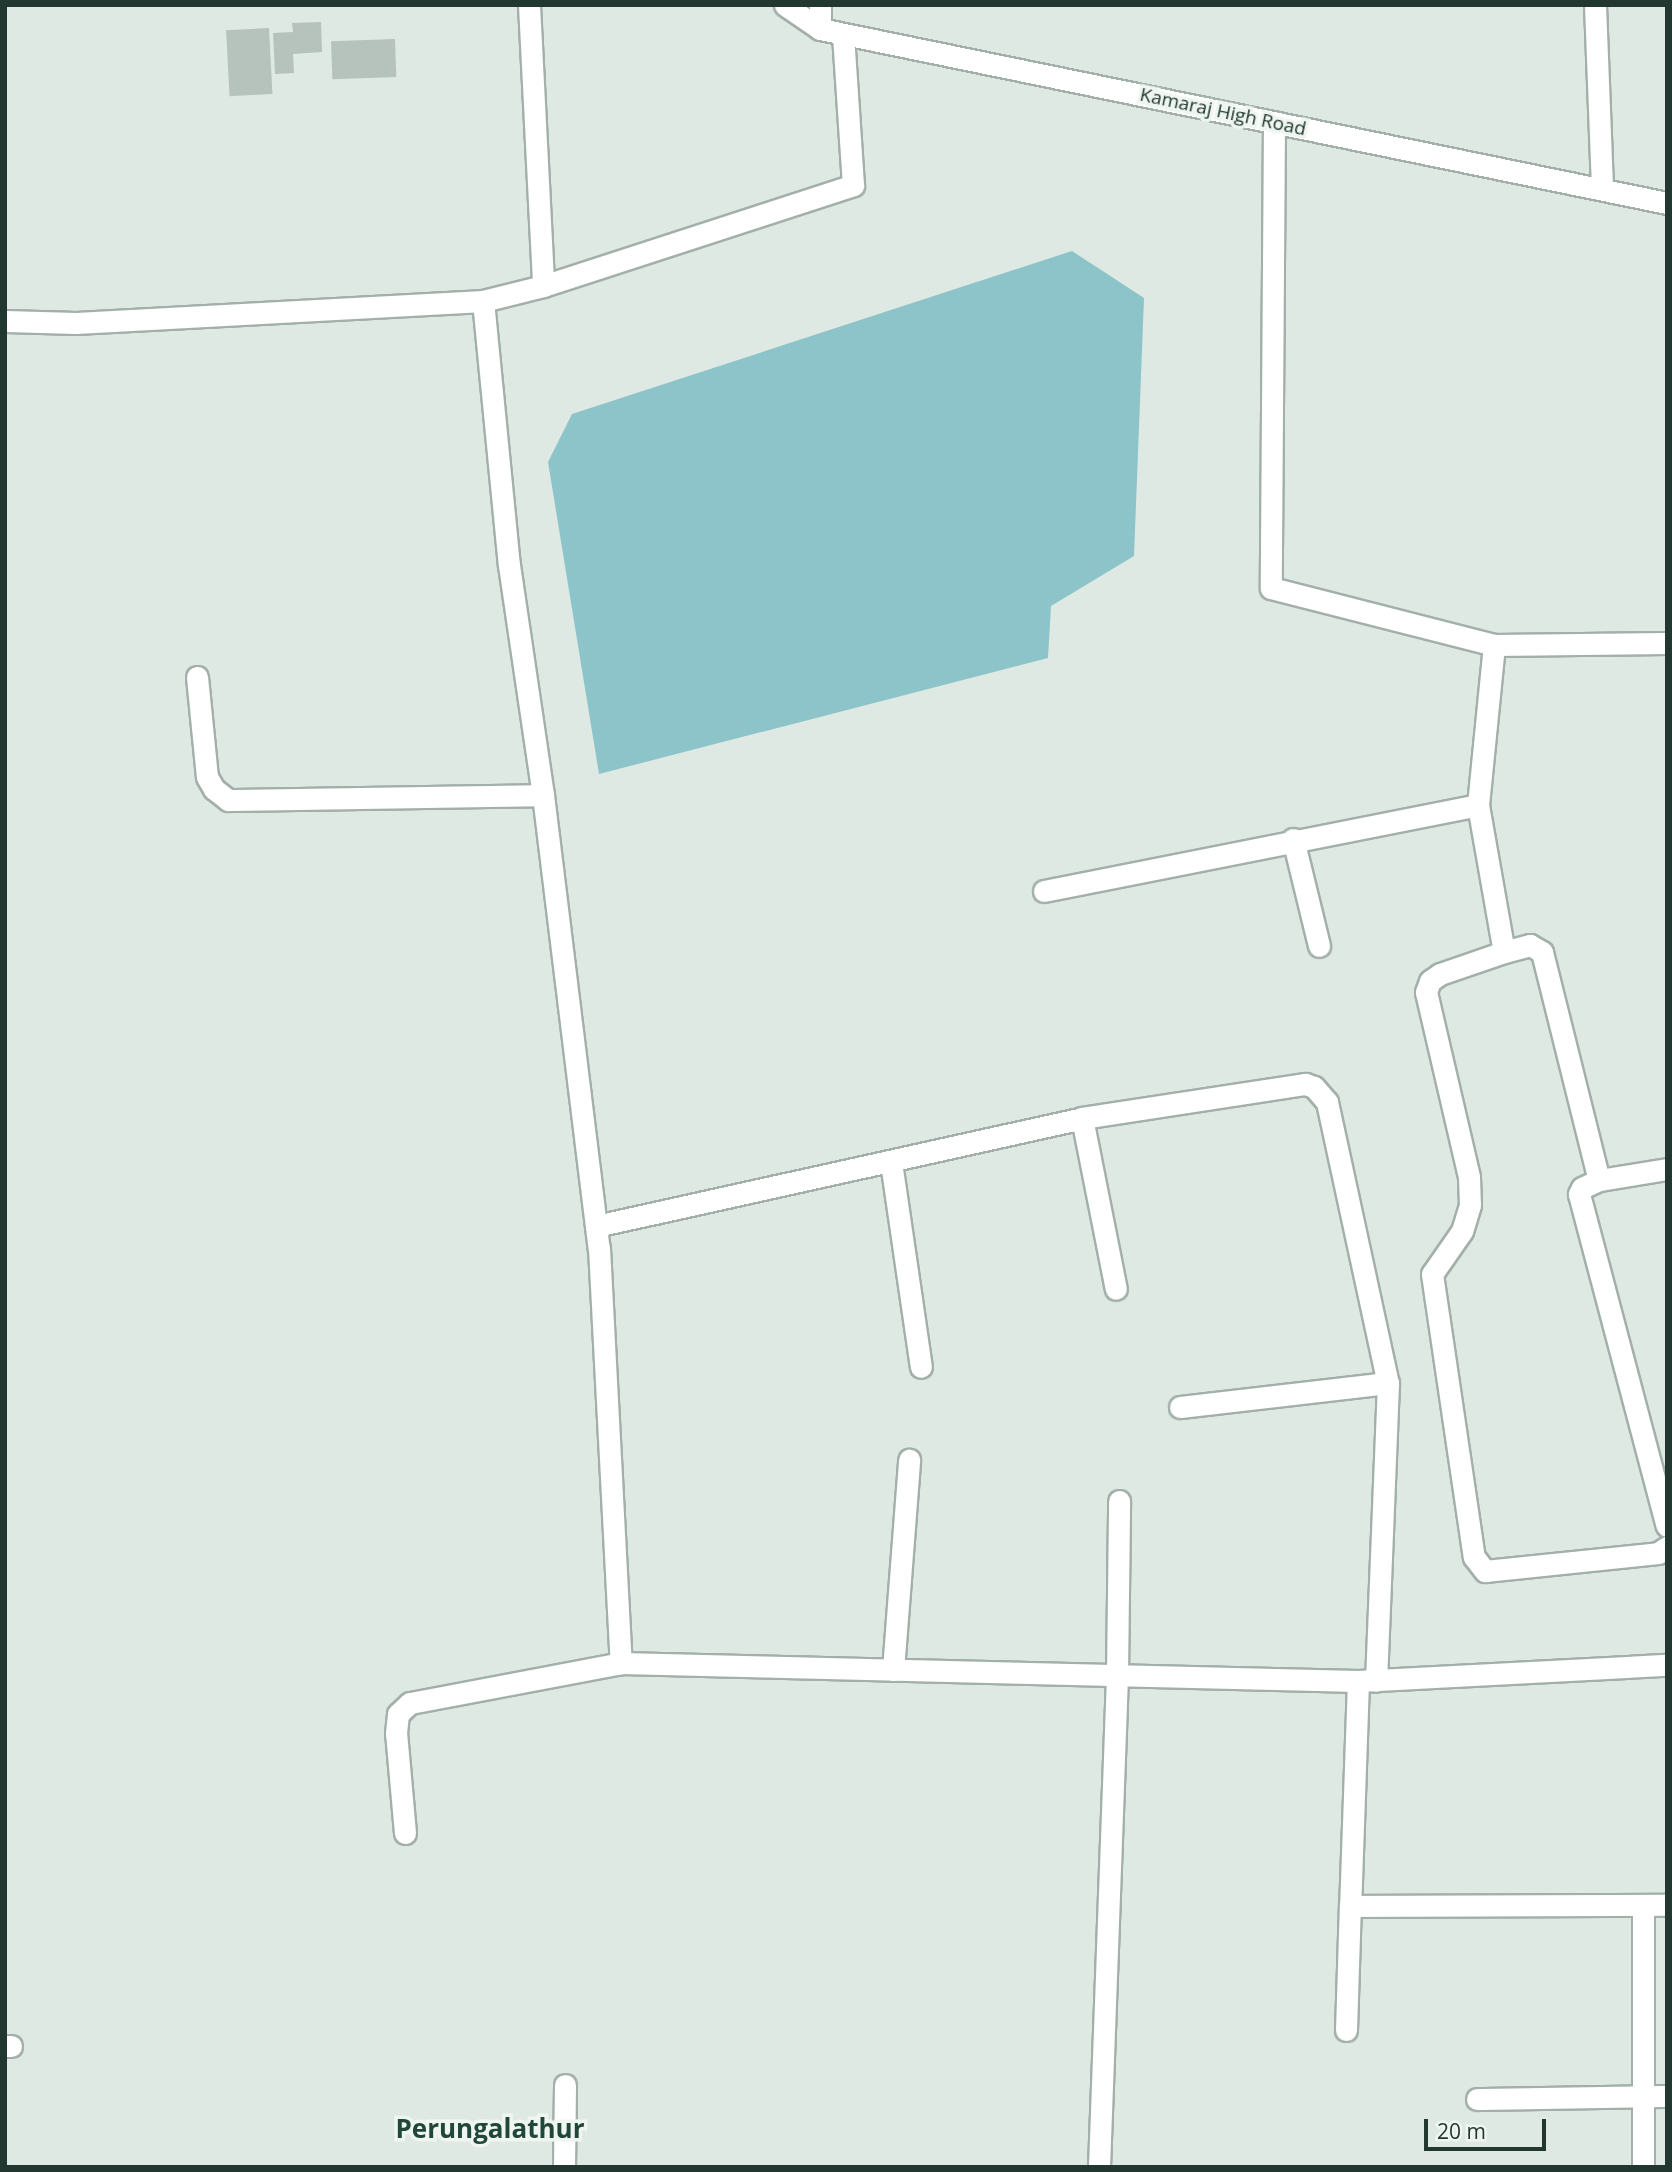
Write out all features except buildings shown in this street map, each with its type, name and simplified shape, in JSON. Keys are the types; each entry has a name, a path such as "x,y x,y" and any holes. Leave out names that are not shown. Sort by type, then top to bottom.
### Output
{"street":[{"path":"529,5 543,286"},
{"name":"Kamaraj High Road","path":"785,5 820,29 1667,203"},
{"path":"820,5 820,29"},
{"path":"1595,5 1602,189"},
{"path":"5,321 76,323 483,301 543,286 853,186 843,34"},
{"path":"1273,122 1270,588 1494,645 1667,643"},
{"path":"483,301 509,565 543,795 596,1226 621,1663"},
{"path":"1494,645 1478,804 1504,952"},
{"path":"197,677 207,777 214,789 228,800 543,795"},
{"path":"1044,891 1478,804"},
{"path":"1293,839 1319,946"},
{"path":"1599,1180 1542,952 1530,945 1440,974 1430,981 1426,992 1469,1177 1470,1205 1462,1231 1432,1274 1474,1558 1485,1571 1658,1553 1667,1547"},
{"path":"596,1226 1082,1118 1305,1084 1322,1092 1327,1102 1388,1383 1350,1906 1346,2029"},
{"path":"1082,1118 1116,1289"},
{"path":"891,1162 920,1367"},
{"path":"1667,1169 1599,1180 1582,1188 1579,1194 1667,1526"},
{"path":"1180,1407 1388,1383"},
{"path":"893,1670 909,1460"},
{"path":"1099,2167 1117,1675 1119,1501"},
{"path":"405,1833 396,1732 398,1714 410,1703 621,1663 1367,1681 1667,1665"},
{"path":"1350,1906 1667,1905"},
{"path":"1643,1907 1643,2167"},
{"path":"564,2167 565,2085"},
{"path":"1477,2099 1667,2096"}],"water":[{"path":"1072,251 1144,298 1134,556 1051,606 1048,658 599,774 548,462 572,414"}],"district":[{"name":"Perungalathur","path":"490,2129"}]}
